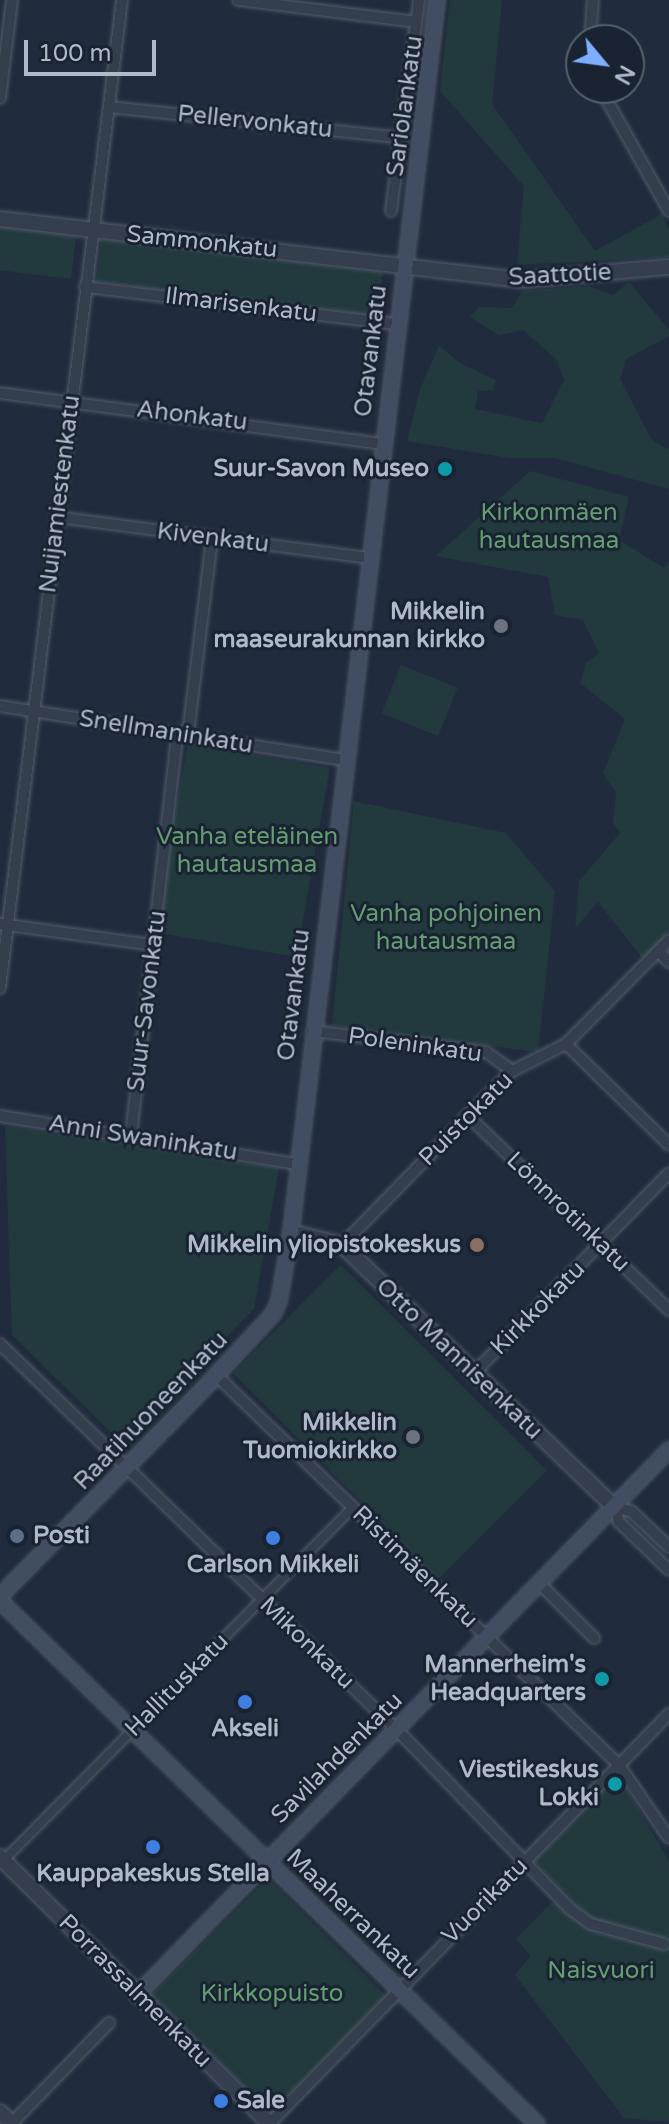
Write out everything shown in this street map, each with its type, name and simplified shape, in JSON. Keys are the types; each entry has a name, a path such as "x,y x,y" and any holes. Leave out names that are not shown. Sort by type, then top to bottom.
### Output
{"main road":[{"name":"Otavankatu","path":"291,1232 292,1162 312,1031 339,759 370,558 437,0"},
{"name":"Raatihuoneenkatu","path":"0,1598 273,1314 291,1232"},
{"name":"Savilahdenkatu","path":"137,1995 669,1450"},
{"name":"Maaherrankatu","path":"0,1598 530,2122"}],"street":[{"path":"0,98 12,0"},
{"name":"Nuijamiestenkatu","path":"0,988 4,924 34,711 122,0"},
{"path":"238,0 416,22"},
{"name":"Sariolankatu","path":"391,211 419,0"},
{"path":"591,24 593,0"},
{"path":"609,104 669,211"},
{"name":"Pellervonkatu","path":"109,107 402,138"},
{"name":"Sammonkatu","path":"0,219 404,265"},
{"name":"Saattotie","path":"404,265 522,280 669,267"},
{"name":"Ilmarisenkatu","path":"85,287 397,324"},
{"name":"Ahonkatu","path":"0,393 382,444"},
{"name":"Kivenkatu","path":"57,517 370,558"},
{"name":"Suur-Savonkatu","path":"131,1135 181,734 189,726 212,538"},
{"name":"Snellmaninkatu","path":"0,706 339,759"},
{"path":"4,924 153,945"},
{"name":"Puistokatu","path":"342,1245 512,1071 566,1044 669,940"},
{"path":"658,951 669,962"},
{"name":"Poleninkatu","path":"312,1031 486,1052 512,1071"},
{"path":"566,1044 669,1145"},
{"name":"Lönnrotinkatu","path":"467,1115 669,1310"},
{"name":"Anni Swaninkatu","path":"0,1116 292,1162"},
{"name":"Kirkkokatu","path":"474,1373 669,1173"},
{"name":"Otto Mannisenkatu","path":"291,1232 342,1245 615,1508"},
{"name":"Mikonkatu","path":"0,1344 396,1729 570,1909 591,1924 664,1944"},
{"name":"Ristimäenkatu","path":"216,1375 619,1765 669,1838"},
{"name":"Hallituskatu","path":"1,1860 353,1507"},
{"path":"669,1547 631,1511 615,1508 619,1522 669,1570"},
{"path":"539,1583 594,1638"},
{"name":"Vuorikatu","path":"270,2124 669,1714"},
{"name":"Porrassalmenkatu","path":"1,1860 270,2124"},
{"path":"0,2112 12,2124 109,2023"}],"green space":[{"path":"450,0 502,0 492,104 595,251 662,214 669,230 669,257 517,265 524,186 440,91"},
{"path":"0,225 76,234 71,279 0,270"},
{"path":"102,237 383,271 377,316 97,282"},
{"path":"629,282 669,330 669,336 626,359 620,379 651,439 669,450 669,489 555,458 509,458 407,441 420,389 439,346 460,363 496,380 493,390 478,391 475,409 542,423 564,380 557,360 523,330 499,335 470,317 479,307 512,308 522,291 588,286 613,295"},
{"name":"Kirkonmäen hautausmaa","path":"530,471 629,497 619,540 664,568 669,561 669,933 644,960 598,902 575,929 579,881 620,833 613,823 616,793 603,773 625,719 580,683 586,663 599,653 583,620 555,615 548,577 436,556"},
{"path":"401,665 458,688 438,736 382,713"},
{"name":"Vanha eteläinen hautausmaa","path":"188,743 330,768 296,957 155,932"},
{"name":"Vanha pohjoinen hautausmaa","path":"354,801 506,833 555,891 538,1052 332,1026"},
{"path":"5,1126 279,1168 254,1309 121,1442 12,1335"},
{"path":"341,1265 547,1471 439,1579 233,1373"},
{"name":"Naisvuori","path":"618,1774 669,1861 669,2122 624,2118 515,1975 531,1956 516,1939 551,1903 576,1905 533,1860"},
{"name":"Kirkkopuisto","path":"268,1878 386,1996 270,2112 152,1994"}],"place":[{"name":"Suur-Savon Museo","path":"445,469"},
{"name":"Mikkelin maaseurakunnan kirkko","path":"501,626"},
{"name":"Mikkelin yliopistokeskus","path":"477,1245"},
{"name":"Mikkelin Tuomiokirkko","path":"413,1437"},
{"name":"Posti","path":"17,1536"},
{"name":"Carlson Mikkeli","path":"273,1538"},
{"name":"Mannerheim's Headquarters","path":"602,1679"},
{"name":"Akseli","path":"245,1702"},
{"name":"Viestikeskus Lokki","path":"615,1784"},
{"name":"Kauppakeskus Stella","path":"153,1847"},
{"name":"Sale","path":"221,2101"}]}
